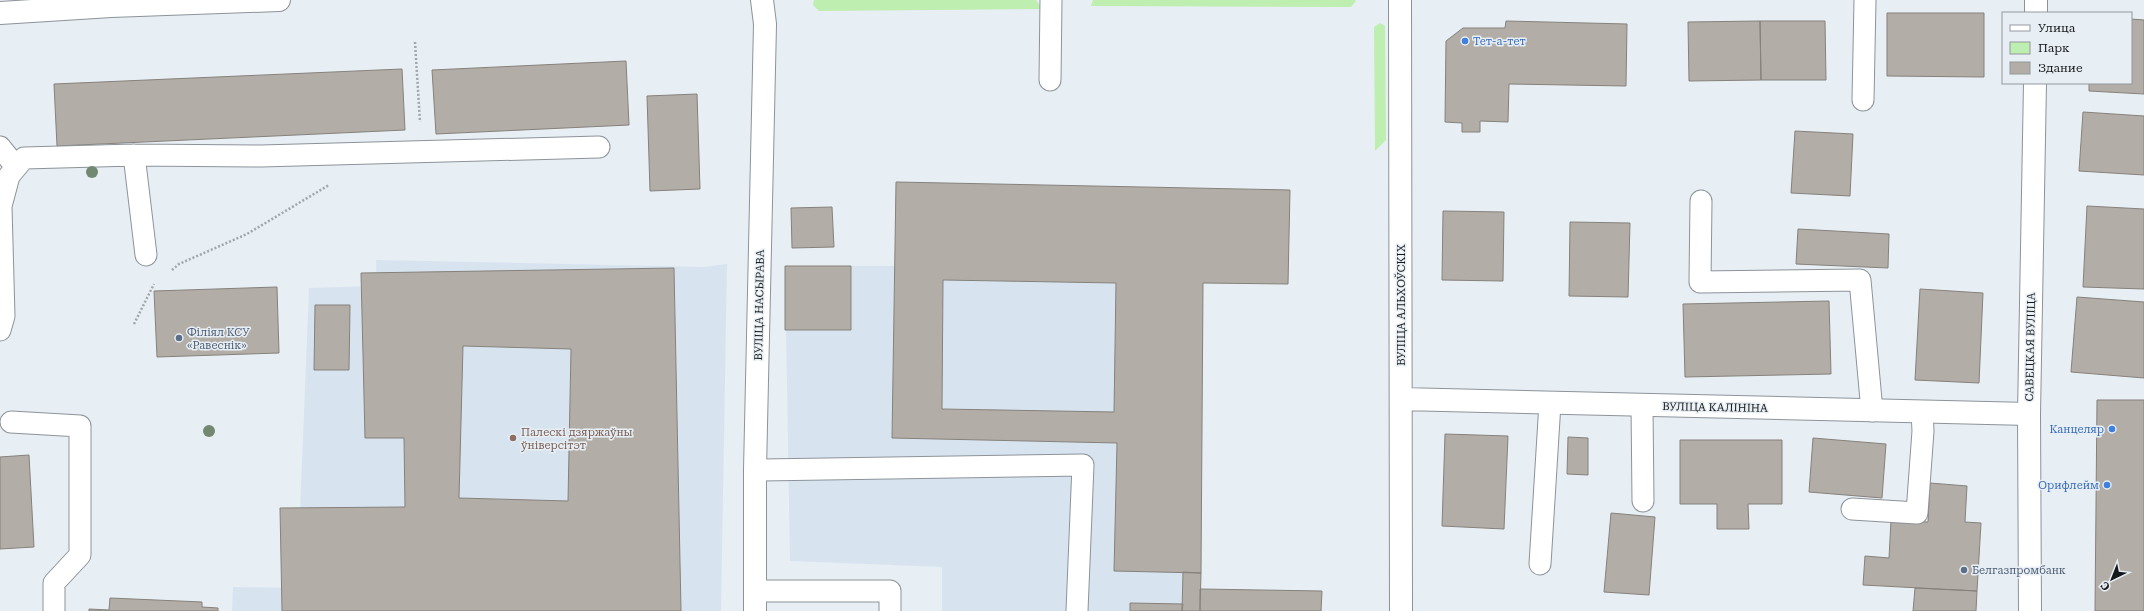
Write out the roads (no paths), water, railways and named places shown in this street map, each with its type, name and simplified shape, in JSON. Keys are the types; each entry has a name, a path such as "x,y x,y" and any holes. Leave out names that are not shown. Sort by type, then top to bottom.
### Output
{"street":[{"path":"0,13 111,3 279,0"},
{"name":"ВУЛІЦА НАСЫРАВА","path":"755,601 755,470 765,24 762,0"},
{"name":"ВУЛІЦА АЛЬХОЎСКІХ","path":"1400,0 1402,611"},
{"path":"2036,0 2036,12"},
{"name":"САВЕЦКАЯ ВУЛІЦА","path":"2030,611 2029,414 2035,84"},
{"name":"ВУЛІЦА КАЛІНІНА","path":"1401,399 1642,406 2029,414"}],"lane":[{"path":"1050,80 1051,0"},
{"path":"1863,100 1865,0"},
{"path":"0,147 16,167"},
{"path":"0,330 4,316 1,206 9,176 24,158 134,155 261,156 599,148"},
{"path":"134,155 146,255"},
{"path":"1701,201 1700,282 1860,280 1872,411"},
{"path":"1540,564 1550,403"},
{"path":"1642,406 1643,501"},
{"path":"1852,509 1917,513 1923,431 1922,412"},
{"path":"11,422 80,426 80,555 54,583 54,611"},
{"path":"755,470 1083,465 1078,611"},
{"path":"755,601 890,591 890,611"}],"place":[{"name":"Тет-а-тет","path":"1465,41"},
{"name":"Філіял КСУ «Равеснік»","path":"179,338"},
{"name":"Канцеляр","path":"2112,429"},
{"name":"Палескі дзяржаўны ўніверсітэт","path":"513,438"},
{"name":"Орифлейм","path":"2107,485"},
{"name":"Белгазпромбанк","path":"1964,570"}]}
